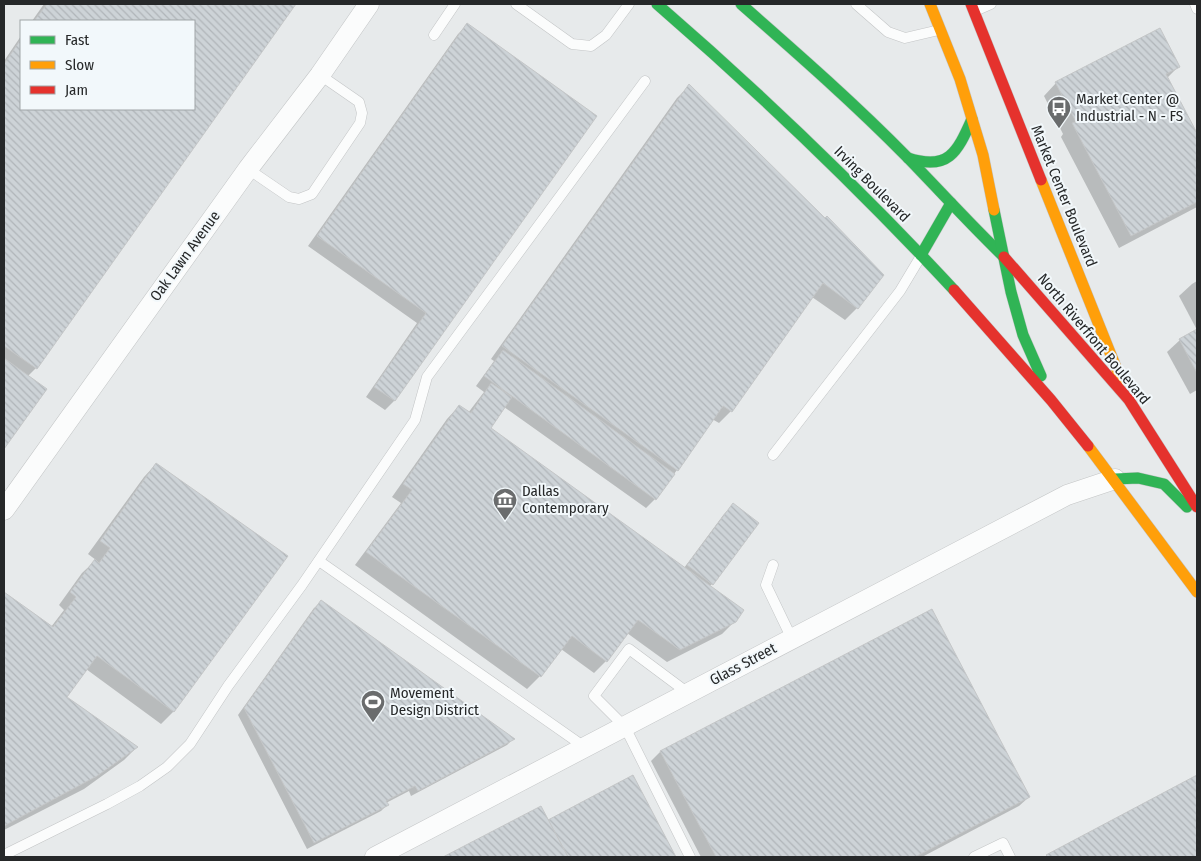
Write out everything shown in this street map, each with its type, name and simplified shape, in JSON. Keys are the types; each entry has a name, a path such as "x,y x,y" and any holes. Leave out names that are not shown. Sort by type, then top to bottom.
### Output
{"main road":[{"name":"Irving Boulevard","path":"657,4 718,56 797,130 921,255 1052,400"},
{"path":"741,4 811,66 908,158 951,203 921,255"},
{"path":"930,4 960,79 983,155 1011,292 1023,335 1052,400 1115,479 1197,592"},
{"name":"Market Center Boulevard","path":"973,8 1129,400"},
{"path":"908,158 928,163 945,160 961,144 972,119"},
{"name":"North Riverfront Boulevard","path":"951,203 1004,257 1129,400 1197,507"},
{"path":"1115,479 1138,478 1164,484 1197,516"}],"street":[{"name":"Oak Lawn Avenue","path":"4,510 248,169 320,75 369,4"},
{"name":"Glass Street","path":"375,857 1067,495 1115,479"}],"lane":[{"path":"434,35 455,4"},
{"path":"516,4 572,44 591,46 606,35 629,4"},
{"path":"856,4 888,32 905,38 940,30"},
{"path":"973,8 992,4"},
{"path":"1195,4 1197,9"},
{"path":"248,169 289,197 299,199 312,194 360,124 362,113 359,102 320,75"},
{"path":"4,855 140,786 166,767 190,744 228,686 319,561 415,420 427,378 645,81"},
{"path":"773,456 900,291 921,255"},
{"path":"319,561 586,748"},
{"path":"773,566 766,585 792,639"},
{"path":"688,693 630,650 594,696 625,727 690,857"},
{"path":"974,857 1003,842 1010,857"}],"building":[{"path":"47,4 296,4 37,369 4,346 4,64 20,40 20,110 195,110 195,20 35,20"},
{"path":"467,23 597,116 395,401 374,387 426,313 317,236"},
{"path":"1160,28 1180,67 1166,74 1197,133 1197,202 1131,236 1072,123 1076,122 1055,82"},
{"path":"689,84 825,218 827,216 884,275 858,309 823,283 732,412 723,406 678,471 502,346"},
{"path":"1197,329 1197,373 1179,339"},
{"path":"503,350 675,474 656,500 484,376"},
{"path":"4,358 47,389 4,449"},
{"name":"Dallas Contemporary","path":"491,383 512,397 491,428 744,610 736,622 680,650 638,620 607,662 572,636 541,677 366,552 412,490 403,484 459,405 471,413"},
{"path":"156,463 288,556 174,712 97,656 67,697 138,747 97,776 4,826 4,592 53,627 76,597 70,592 95,559 99,563 110,548 100,541"},
{"path":"733,503 759,523 713,585 687,565"},
{"name":"Movement Design District","path":"321,600 515,739 418,791 415,786 386,801 389,805 314,843 244,708"},
{"path":"932,609 1030,797 915,857 716,857 660,751"},
{"path":"633,775 676,857 568,857 548,820"},
{"path":"1197,775 1197,857 1048,857 1046,855"},
{"path":"541,806 568,857 443,857"}],"traffic: fast":[{"path":"657,4 734,72 809,143 883,215 954,290"},
{"path":"741,4 868,118 1004,257"},
{"path":"908,158 933,162 949,156 956,150 972,119"},
{"path":"921,255 951,203"},
{"path":"994,210 1011,292 1023,335 1041,376"},
{"path":"1115,479 1138,478 1164,484 1187,507"}],"traffic: slow":[{"path":"930,4 960,79 983,155 994,210"},
{"path":"1041,180 1121,380"},
{"path":"1088,446 1197,592"}],"traffic: jam":[{"path":"971,4 1041,180"},
{"path":"1004,257 1129,400 1197,507"},
{"path":"954,290 1051,400 1088,446"}],"place":[{"name":"Market Center @ Industrial - N - FS","path":"1059,129"},
{"name":"Dallas Contemporary","path":"505,521"},
{"name":"Movement Design District","path":"373,723"}]}
